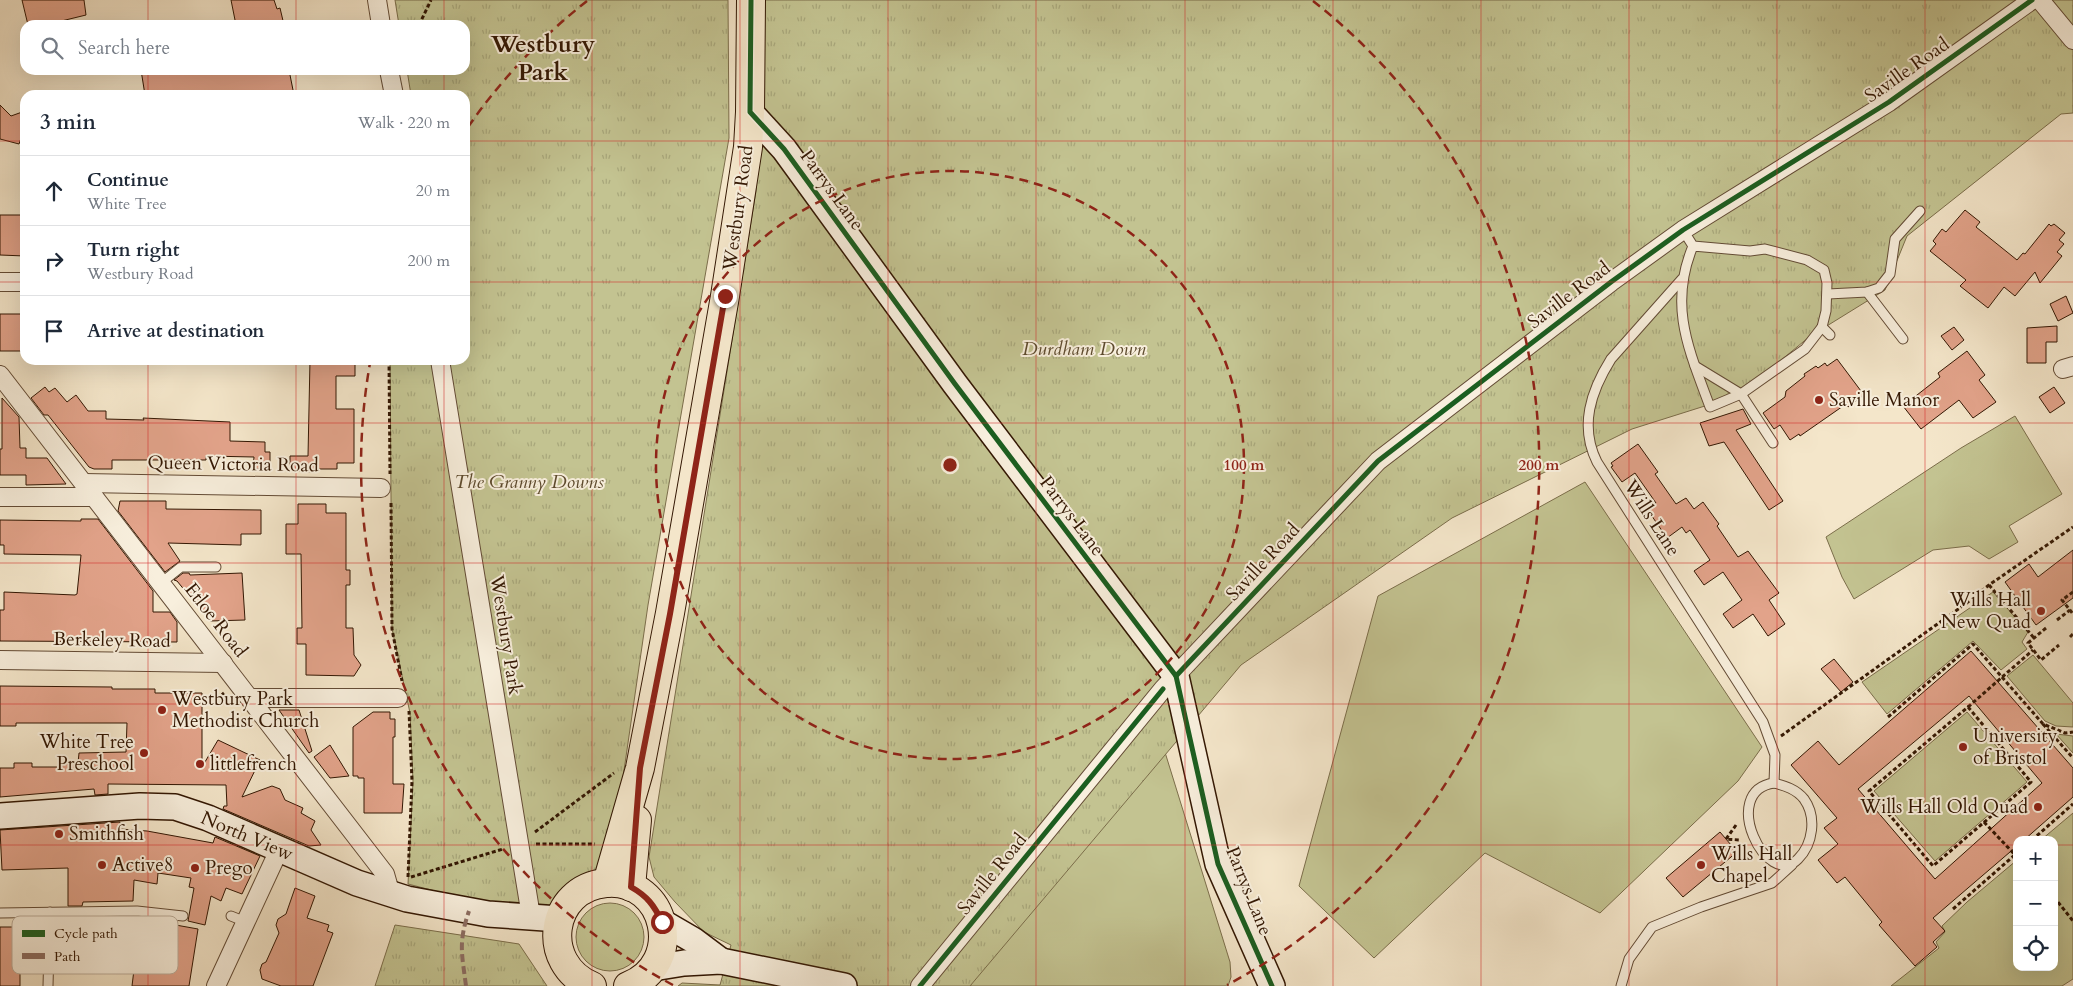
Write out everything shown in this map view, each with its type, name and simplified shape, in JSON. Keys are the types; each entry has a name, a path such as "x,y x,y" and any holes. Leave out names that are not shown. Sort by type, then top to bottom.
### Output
{"main road":[{"name":"Westbury Road","path":"619,885 670,614 725,296 748,148 751,0"},
{"name":"Parrys Lane","path":"750,112 784,149 955,384 1160,656 1170,683 1218,864 1272,986"},
{"name":"Parrys Lane","path":"748,148 784,149"},
{"name":"Westbury Road","path":"619,885 618,844 640,768"},
{"name":"North View","path":"0,816 140,806 175,806 208,818 357,882 399,897 558,929"},
{"path":"590,986 577,978 566,967 559,953 558,929 567,904 578,893 592,885 619,885 645,895 655,907 662,922 664,934 659,958 645,977 628,986"},
{"name":"North View","path":"488,914 531,916 558,929"},
{"path":"662,922 693,940 721,962"},
{"path":"653,968 721,962 844,986"}],"street":[{"path":"377,0 380,20"},
{"name":"Saville Road","path":"920,986 1170,683 1378,461 1611,282 1683,230 1889,102 2032,0"},
{"path":"2040,0 2073,40"},
{"path":"390,75 393,90"},
{"path":"0,282 20,282"},
{"name":"Westbury Park","path":"441,365 531,916"},
{"name":"Etloe Road","path":"0,375 386,874 399,897"},
{"name":"Queen Victoria Road","path":"84,482 387,488"},
{"path":"0,497 94,497"},
{"name":"Berkeley Road","path":"0,660 223,663"},
{"path":"251,698 403,697"},
{"path":"216,986 238,919 279,850"}],"lane":[{"path":"1828,294 1867,292 1879,288 1890,274 1895,239 1920,211"},
{"path":"1683,230 1693,246"},
{"path":"1693,246 1750,251 1765,248 1807,260 1824,270 1828,283 1826,311 1822,327 1805,349 1741,394 1710,407 1683,326 1680,300 1685,266 1693,246"},
{"name":"Wills Lane","path":"1682,279 1602,373 1591,404 1588,434 1589,447 1763,722 1776,755 1774,783"},
{"path":"1867,292 1904,339"},
{"path":"1822,327 1830,335"},
{"path":"1695,366 1741,394 1773,443"},
{"path":"161,583 181,567 216,567"},
{"path":"1621,986 1629,959 1652,927 1701,907 1772,883 1793,864 1807,849 1811,840 1811,817 1804,799 1791,788 1774,783 1764,784 1754,791 1749,803 1748,820 1754,838 1766,857 1775,864 1783,867 1793,864"},
{"path":"0,913 137,911 183,916"},
{"path":"50,912 50,916"}],"path":[{"path":"421,20 431,0"},
{"path":"389,365 387,488 392,629 403,697 412,781 399,897"},
{"path":"1771,743 1964,605 1989,584 2073,527"},
{"path":"1989,584 2034,638"},
{"path":"2073,592 2062,600 2073,614"},
{"path":"2057,620 2070,610"},
{"path":"2046,628 2028,643 2041,660 2059,645"},
{"path":"1888,716 1973,644 2073,758"},
{"path":"1968,708 2031,782 1933,866 1869,791 2034,650"},
{"path":"2043,724 2065,732 2073,732"},
{"path":"2037,836 2073,804"},
{"path":"1984,822 2013,852"},
{"path":"518,844 618,844"},
{"path":"1953,909 2013,858"},
{"path":"2058,902 2073,921"}],"green space":[{"name":"The Granny Downs","path":"395,0 728,0 729,138 648,605 610,867 540,918 408,884 413,781 410,713 392,629 390,365 470,365 470,90 410,90 408,75 470,75 470,20 398,20"},
{"name":"Durdham Down","path":"764,0 2073,0 2073,113 2061,114 1907,236 1885,290 1809,337 1756,381 1708,405 1632,429 1452,518 1241,665 970,986 678,986 682,983 720,985 731,945 704,932 675,902 654,877 649,857 756,191"},
{"path":"2015,416 2062,494 2009,526 2018,542 1989,559 1969,546 1933,550 1854,599 1842,577 1826,537 1961,448"},
{"path":"1585,482 1762,747 1738,781 1600,913 1485,853 1374,958 1299,886 1378,596"},
{"path":"1993,592 2028,632 2022,642 2027,649 2001,670 1973,641 1887,714 1862,682"},
{"path":"2033,655 2073,703 2073,727 2056,726 2045,721 2007,676"},
{"path":"1967,712 2027,782 1935,861 1874,791"},
{"path":"2056,734 2073,736 2073,753"},
{"path":"1164,749 1230,962 1231,977 1228,986 972,986 956,980"},
{"path":"2073,813 2073,979 2062,986 1891,986 1939,948 1936,942 1945,932 1942,926 2013,863 2013,971 2058,971 2058,836 2046,836"},
{"path":"610,903 623,906 634,913 641,924 644,937 641,950 634,961 623,968 610,971 597,968 586,961 579,950 576,937 579,924 586,913 597,906"},
{"path":"395,925 519,944 547,986 375,986"}],"building":[{"path":"22,0 84,0 86,15 66,20 27,20"},
{"path":"231,0 274,0 277,9 280,8 283,20 235,20"},
{"path":"142,75 290,75 293,90 144,90"},
{"path":"0,105 11,116 20,113 20,141 19,144 0,139"},
{"path":"1965,210 1980,222 1976,227 2017,260 2023,253 2025,254 2049,224 2051,226 2054,224 2065,233 2059,240 2064,244 2057,252 2062,256 2040,283 2035,272 2015,296 2004,287 1988,308 1960,286 1966,280 1930,251 1936,244 1933,241 1942,229 1946,232"},
{"path":"0,215 20,215 20,256 0,255"},
{"path":"2066,296 2073,313 2058,321 2050,304"},
{"path":"0,314 20,314 20,351 0,351"},
{"path":"2057,326 2057,342 2046,342 2046,363 2027,363 2027,328"},
{"path":"1954,327 1964,340 1952,350 1941,336"},
{"path":"1967,351 1985,375 1979,380 1996,402 1973,418 1959,400 1921,429 1903,406 1940,377 1938,373"},
{"name":"Saville Manor","path":"1837,359 1864,395 1848,407 1846,404 1800,436 1799,434 1790,440 1780,425 1774,429 1763,413 1785,397 1786,391 1805,376 1804,374 1816,366 1818,368 1825,363 1827,366"},
{"path":"310,365 355,365 355,376 336,376 336,409 354,409 354,463 337,463 337,469 317,469 317,472 290,471 290,456 308,456"},
{"path":"45,387 49,392 55,388 67,402 76,395 88,411 106,411 106,419 144,420 143,418 230,422 230,441 265,442 265,452 270,452 270,469 253,469 254,457 206,456 206,460 112,460 112,469 94,469 89,467 48,415 44,415 31,398"},
{"path":"2054,387 2065,403 2050,413 2039,397"},
{"path":"2,398 19,417 20,448 26,448 26,458 47,458 66,484 26,485 26,475 0,475"},
{"path":"1743,409 1751,424 1736,430 1783,501 1769,510 1724,442 1709,446 1700,423"},
{"path":"1638,444 1658,472 1655,474 1676,504 1686,498 1694,509 1703,502 1719,524 1717,526 1738,557 1748,551 1779,593 1769,600 1785,624 1768,636 1753,614 1733,628 1723,614 1742,600 1723,572 1704,585 1694,571 1710,560 1690,530 1686,533 1682,527 1667,538 1647,509 1656,503 1635,473 1622,482 1611,467 1613,466 1611,463"},
{"path":"120,501 166,501 166,509 261,510 261,534 241,534 241,545 168,543 180,561 165,572 118,511"},
{"path":"298,504 326,504 326,513 346,513 346,570 350,570 350,585 346,585 346,628 353,628 354,655 361,665 354,676 306,675 306,644 297,644 297,628 302,628 301,554 286,554 286,524 298,524"},
{"path":"81,519 98,519 153,591 153,612 170,612 177,622 177,642 0,641 0,610 4,610 4,592 75,595 77,594 81,555 4,554 4,545 0,545 0,520 81,521"},
{"name":"Wills Hall New Quad","path":"2073,550 2073,598 2036,625 2005,582 2029,564 2038,577"},
{"path":"183,573 189,573 190,575 242,573 245,620 210,621 177,581 174,580"},
{"name":"Wills Hall Old Quad","path":"1971,651 2073,768 2073,797 2029,836 2013,836 2013,849 1933,918 1945,931 1933,942 1937,947 1915,966 1879,925 1882,922 1845,877 1837,883 1818,860 1838,844 1824,828 1837,818 1791,765 1818,741 1839,765","holes":["1969,696 2042,783 1935,879 1858,789"]},
{"path":"1834,659 1853,682 1841,692 1821,669"},
{"path":"0,686 112,687 112,689 155,689 155,693 202,693 202,767 218,740 260,760 242,797 272,786 280,789 285,800 303,808 301,813 315,821 311,830 321,845 309,846 223,809 224,806 227,806 226,785 108,784 108,794 95,795 94,789 0,797 0,768 14,768 14,763 32,763 32,767 62,767 62,764 78,763 79,753 126,752 127,723 16,723 16,726 0,726"},
{"path":"279,710 299,710 312,751 309,753"},
{"path":"373,712 390,712 390,719 395,719 393,784 404,784 402,813 364,813 364,778 353,776 353,727"},
{"path":"330,745 349,776 330,778 314,757"},
{"path":"120,822 120,829 147,831 213,843 215,837 260,856 242,894 226,888 221,901 211,896 205,925 188,921 194,888 189,887 191,878 158,873 157,884 134,880 133,901 83,902 82,906 68,906 68,868 2,870 0,830"},
{"name":"Wills Hall Chapel","path":"1720,832 1737,852 1683,897 1666,878"},
{"path":"295,888 315,896 307,918 329,925 327,931 333,933 313,986 281,986 262,979 260,970 262,964 266,962 279,933 276,925 278,919 286,914"},
{"path":"178,925 198,929 189,986 132,986 133,974 178,974"},
{"path":"0,927 12,927 12,974 20,974 20,986 0,986"}],"marked path":[{"path":"466,986 462,940 469,911"}],"cycle path":[{"path":"751,0 750,112 784,149 955,384 1176,676 1218,864 1272,986"},
{"path":"1176,676 1378,461 1611,282 1683,230 1889,102 2032,0"},
{"path":"920,986 1163,689"}],"place":[{"name":"Saville Manor","path":"1819,400"},
{"name":"Wills Hall New Quad","path":"2041,611"},
{"name":"Westbury Park Methodist Church","path":"162,710"},
{"name":"University of Bristol","path":"1963,747"},
{"name":"White Tree Preschool","path":"144,753"},
{"name":"littlefrench","path":"200,764"},
{"name":"Wills Hall Old Quad","path":"2038,807"},
{"name":"Smithfish","path":"59,834"},
{"name":"Active8","path":"102,865"},
{"name":"Wills Hall Chapel","path":"1701,865"},
{"name":"Prego","path":"195,868"}],"district":[{"name":"Westbury Park","path":"543,58"}],"route":[{"path":"662,922 655,907 645,895 631,887 640,768 670,614 725,296"}]}
